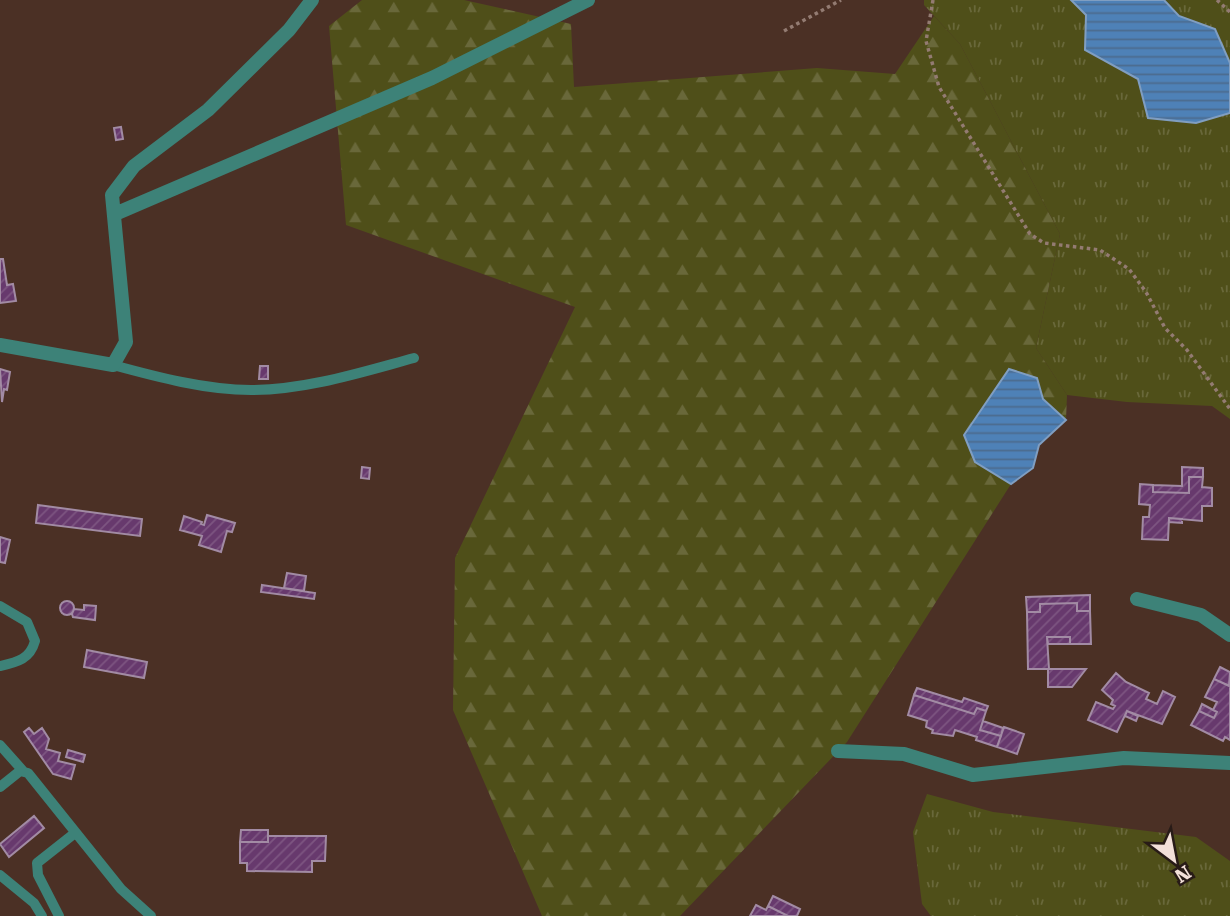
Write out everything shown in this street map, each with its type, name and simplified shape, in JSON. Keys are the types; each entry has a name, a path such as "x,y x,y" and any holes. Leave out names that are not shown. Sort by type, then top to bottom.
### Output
{"street":[{"path":"0,345 113,365 126,342 112,195 134,166 208,110 289,30 312,0"},
{"path":"115,214 432,78 587,0"},
{"path":"1137,599 1201,615 1230,635"},
{"path":"838,751 904,754 973,775 1124,758 1230,763"}],"lane":[{"path":"113,365 173,381 249,390 283,388 345,376 414,358"},
{"path":"0,606 27,622 35,641 32,651 21,661 0,666"},
{"path":"0,746 28,773 121,889 151,916"},
{"path":"0,788 20,771 24,772"},
{"path":"59,916 38,875 37,863 75,833"},
{"path":"0,875 34,903 42,916"}],"path":[{"path":"784,31 841,0"},
{"path":"933,0 926,41 939,87 1030,234 1044,243 1100,250 1129,269 1146,292 1165,328 1187,350 1230,409"},
{"path":"1217,0 1230,12"}],"green space":[{"path":"362,0 464,0 571,24 574,87 817,68 895,74 934,16 960,44 1060,234 1036,348 1067,395 1066,420 1043,399 975,462 1011,484 847,742 680,916 542,916 453,710 455,558 575,307 346,225 329,26"},
{"path":"924,0 1230,0 1230,419 1212,406 1127,402 1067,395 1036,348 1060,234 960,44 924,5"},
{"path":"927,794 993,812 1196,837 1230,861 1230,916 931,916 922,904 913,832"}],"water":[{"path":"1071,0 1164,0 1179,16 1215,29 1230,63 1230,113 1196,123 1148,118 1138,79 1085,50 1086,15"},
{"path":"1009,369 1037,378 1043,399 1066,420 1039,445 1033,468 1011,484 975,462 964,435"}],"building":[{"path":"121,127 123,139 116,140 114,128"},
{"path":"0,259 3,259 7,285 13,284 16,301 0,303"},
{"path":"260,366 268,366 268,379 259,379"},
{"path":"0,369 10,372 2,402"},
{"path":"362,467 370,468 369,479 361,478"},
{"path":"1182,467 1203,468 1203,477 1189,477 1189,493 1153,492 1153,485 1182,486"},
{"path":"1189,477 1203,477 1202,487 1212,488 1212,506 1202,506 1202,521 1169,518 1168,540 1142,539 1143,517 1149,517 1150,505 1139,504 1140,484 1153,485 1153,492 1189,493"},
{"path":"38,505 142,519 140,536 36,523"},
{"path":"207,515 235,523 232,532 227,531 221,552 199,545 202,536 180,530 184,516 204,525"},
{"path":"1169,518 1182,519 1182,523 1169,522"},
{"path":"0,537 10,540 5,563 0,562"},
{"path":"287,573 306,576 304,591 284,588"},
{"path":"262,585 315,593 314,599 261,592"},
{"path":"1090,595 1090,611 1077,611 1077,603 1040,604 1040,612 1027,612 1026,597"},
{"path":"64,601 70,601 74,608 70,615 64,615 60,611 60,605"},
{"path":"1077,603 1077,611 1090,611 1091,644 1070,644 1070,637 1047,637 1049,669 1086,669 1072,687 1048,687 1048,669 1028,669 1027,612 1040,612 1040,604"},
{"path":"84,605 96,606 95,620 73,617 74,609 84,610"},
{"path":"1047,637 1070,637 1070,644 1048,644"},
{"path":"87,650 147,662 144,678 84,667"},
{"path":"1220,667 1230,672 1229,686 1214,679"},
{"path":"1116,673 1126,682 1149,693 1146,699 1157,704 1163,691 1175,697 1162,724 1127,711 1117,732 1088,720 1096,702 1113,709 1115,706 1111,704 1113,700 1102,690"},
{"path":"1214,679 1230,686 1230,740 1225,737 1223,741 1191,725 1199,711 1214,718 1217,712 1213,710 1217,702 1205,697"},
{"path":"917,688 962,702 964,698 988,706 986,711 977,708 974,714 914,695"},
{"path":"914,695 974,714 977,708 986,711 980,730 1001,736 997,747 955,730 953,736 932,733 933,730 926,727 927,721 908,715"},
{"path":"1202,704 1217,712 1214,718 1199,711"},
{"path":"1127,711 1138,716 1136,721 1125,716"},
{"path":"983,721 1003,728 1001,736 980,730"},
{"path":"1004,727 1024,734 1017,754 997,747"},
{"path":"29,728 34,734 42,728 49,739 46,749 60,753 58,761 75,765 71,779 53,774 24,732"},
{"path":"68,750 85,755 83,762 66,757"},
{"path":"34,816 44,828 9,857 0,844"},
{"path":"241,830 268,830 268,842 240,842"},
{"path":"268,836 326,836 325,861 312,861 312,872 247,871 247,863 240,863 240,842 268,842"},
{"path":"773,896 800,909 797,916 788,916 768,906"},
{"path":"756,905 766,910 768,906 788,916 750,916"}]}
